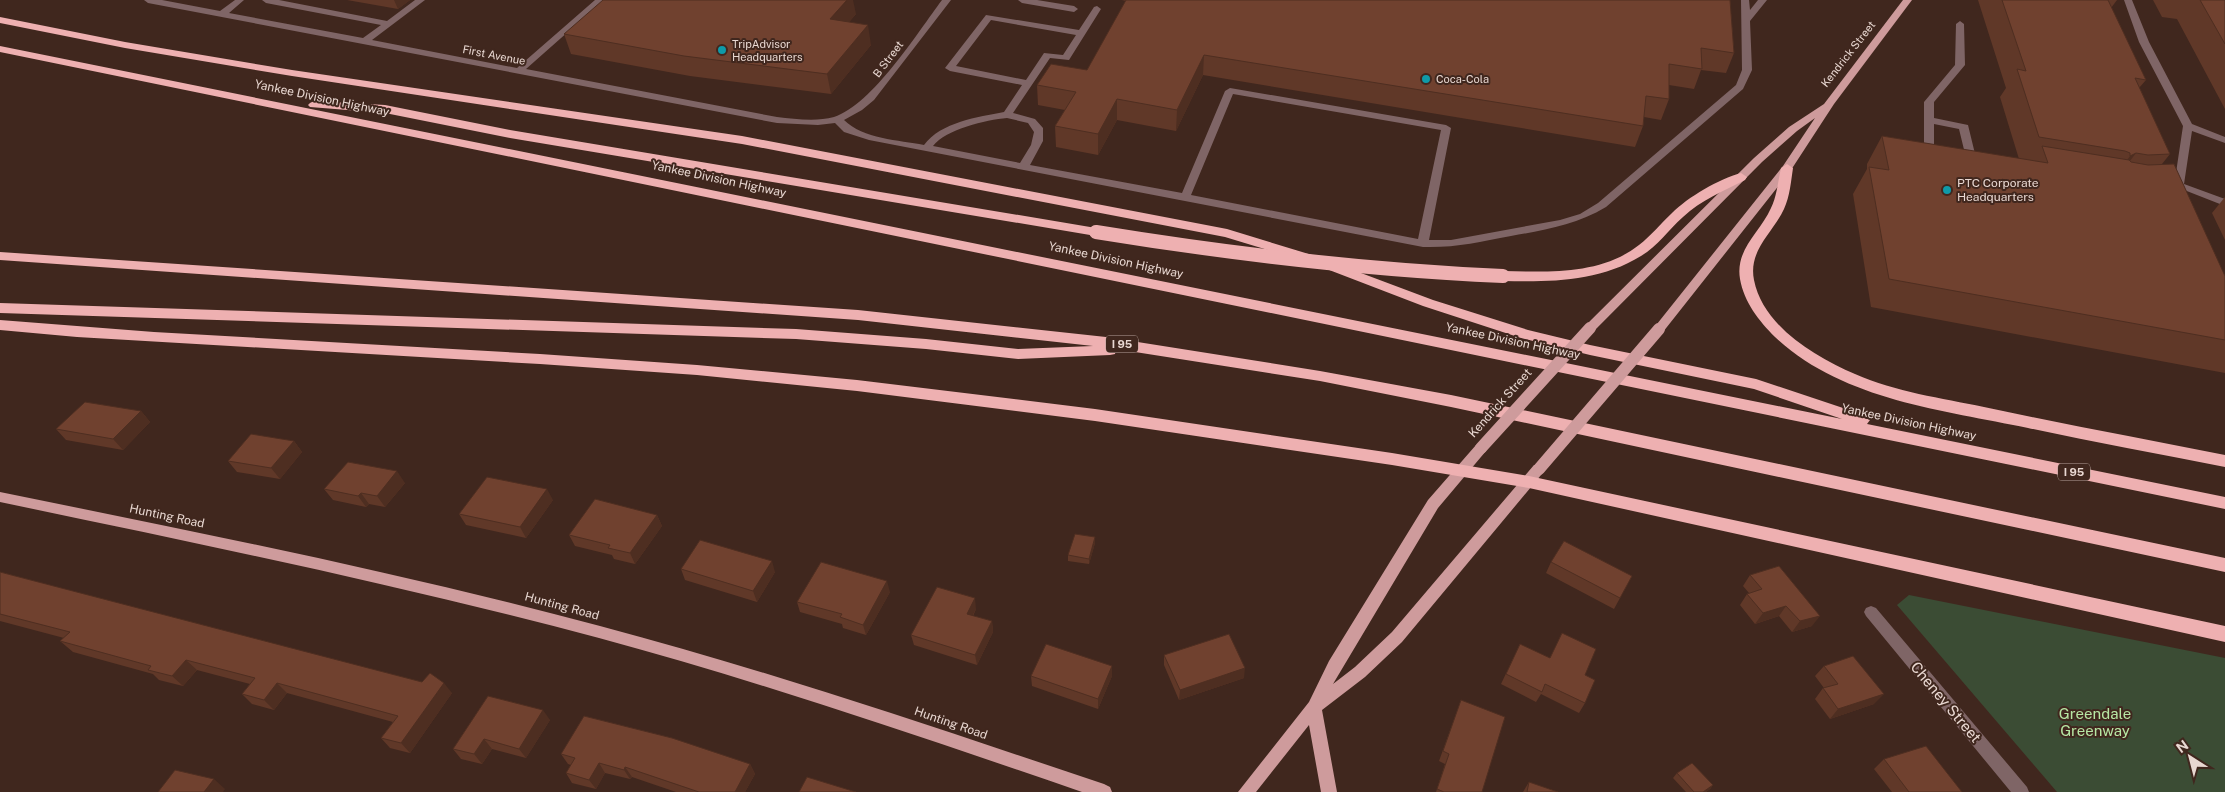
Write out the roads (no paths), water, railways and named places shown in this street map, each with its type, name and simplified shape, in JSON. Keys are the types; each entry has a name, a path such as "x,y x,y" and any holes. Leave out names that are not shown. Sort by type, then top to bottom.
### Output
{"highway":[{"path":"0,20 125,45 282,72 742,140 1226,233 1304,256 1428,303 1499,326 1590,350 1756,384 1923,441"},
{"name":"Yankee Division Highway","path":"0,49 2225,503"},
{"path":"259,102 385,109 510,134 1096,232 1319,264 1414,272 1503,276 1570,275 1592,272 1624,260 1641,251 1685,208 1741,177"},
{"path":"1787,168 1777,210 1749,253 1746,262 1747,280 1754,300 1772,324 1813,359 1854,380 1890,392 2041,425 2225,461"},
{"name":"I 95","path":"0,256 849,315 990,328 1148,348 1329,377 1442,399 2225,565"},
{"path":"0,308 796,334 917,343 1018,354 1148,348"},
{"path":"0,325 141,338 494,356 736,374 1058,410 1461,470 1534,475 2225,634"}],"main road":[{"name":"Kendrick Street","path":"1246,792 1314,708 1360,672 1397,637 1659,329 1787,168 1830,103 1908,0"},
{"name":"Kendrick Street","path":"1314,708 1334,666 1432,504 1590,328 1776,143 1830,103"},
{"name":"Hunting Road","path":"0,497 374,576 598,632 830,699 1104,792"},
{"path":"1314,708 1329,792"}],"street":[{"name":"First Avenue","path":"148,0 777,120 812,123 837,119"},
{"path":"222,14 240,0"},
{"path":"266,0 388,24"},
{"path":"364,41 421,0"},
{"path":"520,71 600,0"},
{"name":"B Street","path":"837,119 855,112 869,101 947,0"},
{"path":"1022,0 1074,9"},
{"path":"837,119 848,130 862,136 1423,243 1451,244 1562,224 1594,211 1740,88 1746,76 1745,0"},
{"path":"1746,22 1763,0"},
{"path":"2128,0 2144,42 2188,126 2175,187 2186,203"},
{"path":"1007,115 1047,55 1066,58 1098,9"},
{"path":"1028,83 950,68 989,17 1082,33"},
{"path":"1946,158 1929,154 1929,102 1960,65 1960,24"},
{"path":"1185,198 1230,92 1446,128 1423,243"},
{"path":"927,148 934,139 947,132 1007,115 1027,119 1038,128 1038,138 1023,167"},
{"path":"1929,120 1964,127 1973,162"},
{"path":"2188,126 2225,140"},
{"path":"2175,187 2225,203"},
{"name":"Cheney Street","path":"1871,612 2021,792"}],"place":[{"name":"TripAdvisor Headquarters","path":"722,50"},
{"name":"Coca-Cola","path":"1426,79"},
{"name":"PTC Corporate Headquarters","path":"1947,190"}],"park label":[{"name":"Greendale Greenway","path":"2095,722"}]}
